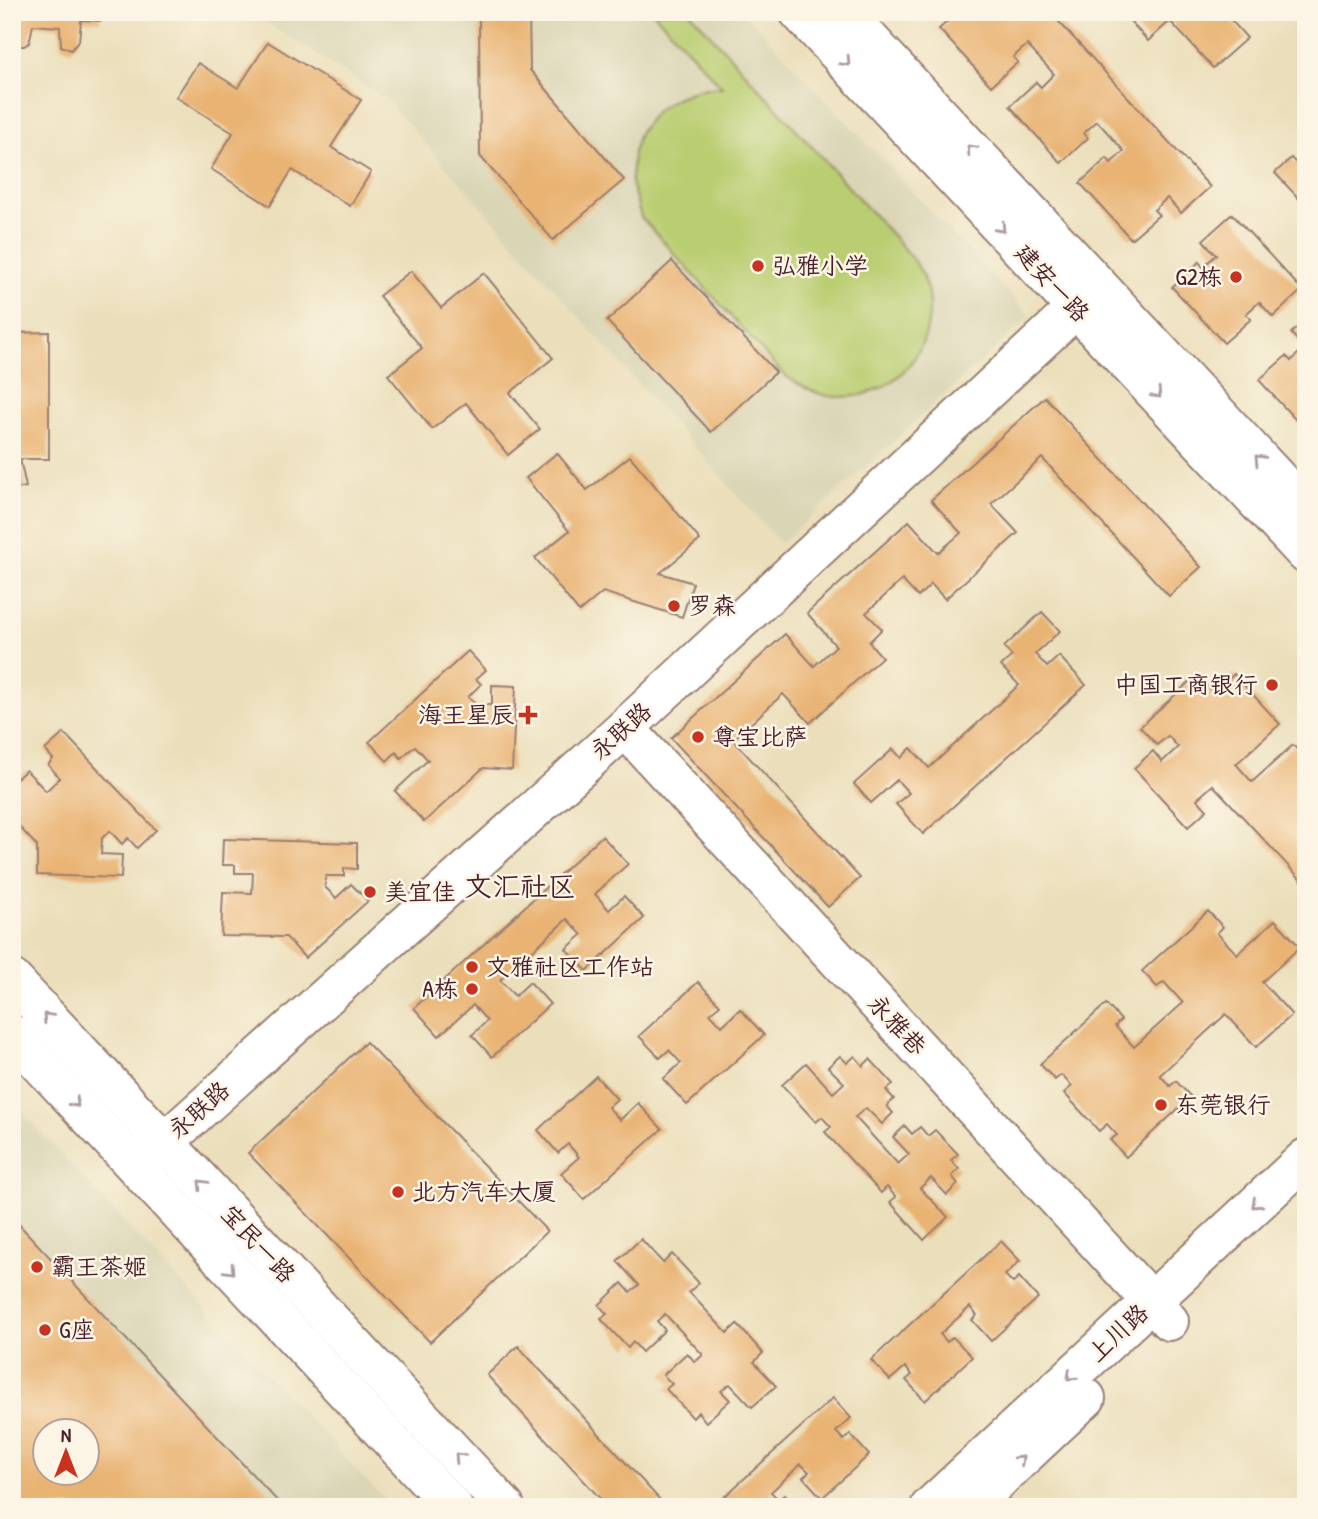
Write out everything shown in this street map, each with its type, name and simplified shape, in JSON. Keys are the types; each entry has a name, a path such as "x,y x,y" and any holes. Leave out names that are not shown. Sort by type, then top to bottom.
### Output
{"main road":[{"name":"建安一路","path":"799,12 1306,509"},
{"name":"建安一路","path":"844,12 1306,554"},
{"name":"永联路","path":"135,1168 625,728 1087,297"},
{"name":"永雅巷","path":"625,728 1160,1311"},
{"name":"宝民一路","path":"12,979 505,1507"},
{"name":"宝民一路","path":"12,1034 453,1507"},
{"name":"上川路","path":"970,1507 1306,1158"},
{"name":"上川路","path":"930,1507 1160,1311 1306,1195"}],"shaded area":[{"name":"弘雅小学","path":"250,12 743,12 1030,316 781,544 386,99"},
{"path":"12,1102 391,1507 12,1507"}],"green space":[{"path":"653,12 690,12 919,268 929,299 928,321 923,341 913,360 899,376 881,388 860,395 822,395 783,374 641,217 631,182 633,153 639,133 657,110 674,99 698,89 722,87"}],"building":[{"path":"12,12 101,12 100,21 81,20 79,41 71,50 61,46 60,27 33,25 29,43 18,46 12,37"},
{"path":"479,12 529,12 530,70 624,180 553,240 480,156"},
{"path":"958,12 1050,12 1210,187 1181,213 1167,198 1154,210 1159,215 1131,239 1080,183 1107,158 1111,163 1124,151 1097,121 1084,133 1088,138 1061,163 1010,106 1036,82 1041,87 1054,74 1027,45 1013,57 1018,62 991,86 939,29"},
{"path":"1122,12 1224,12 1247,38 1213,68 1170,21 1148,41"},
{"path":"268,42 361,100 331,147 371,172 350,206 292,170 270,206 211,169 233,133 176,97 198,63 238,88"},
{"path":"1306,156 1306,198 1302,202 1275,173 1291,158 1297,164"},
{"name":"G2栋","path":"1232,214 1302,290 1273,317 1259,302 1246,314 1251,319 1224,343 1172,287 1199,262 1203,267 1216,255 1203,240"},
{"path":"672,261 776,372 711,432 607,321"},
{"path":"411,271 441,308 484,273 553,358 510,393 540,429 508,455 466,403 432,429 388,375 422,348 379,296"},
{"path":"1306,320 1306,431 1259,380 1286,356 1291,361 1304,348 1291,333"},
{"path":"49,332 49,459 20,459 26,487 12,490 12,333"},
{"path":"1045,397 1201,567 1169,596 1042,458 991,504 1018,533 945,599 931,584 918,597 902,580 866,613 882,629 869,642 882,657 810,723 783,694 733,740 860,878 828,907 671,738 785,634 814,666 836,646 807,613 909,521 938,553 961,533 931,500"},
{"path":"557,453 587,490 630,456 700,540 660,573 693,583 682,617 603,592 579,612 535,558 569,531 526,478"},
{"path":"1042,612 1060,631 1035,654 1047,667 1059,656 1086,685 923,834 896,804 909,793 897,780 871,803 854,784 893,749 901,758 911,748 929,768 1019,685 1001,666 1012,656 1004,647"},
{"path":"468,651 486,670 476,679 481,684 468,697 476,705 492,705 492,685 516,686 512,770 483,768 424,822 395,791 428,760 415,746 401,758 396,752 387,761 369,742"},
{"path":"1234,674 1280,724 1236,764 1252,782 1293,745 1306,759 1306,885 1213,785 1197,799 1207,810 1188,827 1134,768 1153,751 1162,762 1178,747 1168,736 1157,745 1140,727 1197,675 1214,693"},
{"path":"64,733 156,830 137,848 128,838 122,844 110,831 102,838 101,854 122,855 121,878 37,875 37,846 12,819 12,783 26,770 46,791 60,778 48,765 53,759 45,750"},
{"path":"602,836 628,864 595,894 609,910 624,896 644,918 587,971 566,949 582,935 567,919 500,980 515,996 530,982 550,1004 492,1057 472,1035 487,1021 473,1005 439,1036 414,1008"},
{"path":"223,839 357,843 357,869 344,868 344,876 326,876 325,887 336,898 351,884 368,901 305,958 286,937 221,936 223,892 252,893 253,873 235,873 235,865 222,865"},
{"path":"1208,911 1223,927 1217,933 1237,954 1275,920 1300,947 1262,982 1292,1015 1256,1047 1226,1014 1160,1075 1170,1086 1176,1081 1191,1097 1126,1157 1110,1140 1117,1135 1107,1124 1099,1131 1064,1093 1072,1086 1061,1075 1055,1080 1040,1064 1106,1004 1121,1020 1115,1026 1134,1047 1183,1003 1164,982 1157,987 1142,971"},
{"path":"698,982 720,1005 710,1013 722,1026 740,1009 764,1035 687,1105 663,1079 681,1063 669,1050 660,1058 639,1036"},
{"name":"北方汽车大厦","path":"366,1042 547,1231 430,1342 248,1153"},
{"path":"840,1056 847,1063 855,1056 863,1066 870,1059 893,1084 886,1090 894,1099 887,1106 893,1113 882,1124 866,1108 855,1117 898,1164 909,1154 893,1137 905,1126 912,1134 920,1127 928,1136 935,1130 958,1154 951,1160 959,1169 952,1176 958,1184 947,1195 931,1178 920,1188 948,1217 924,1240 890,1202 896,1197 887,1187 881,1193 825,1132 831,1127 822,1117 816,1122 782,1085 806,1063 833,1093 844,1083 828,1067"},
{"path":"596,1076 617,1099 608,1107 620,1120 638,1103 662,1129 584,1199 561,1173 579,1157 568,1144 558,1153 538,1130"},
{"path":"12,1217 283,1507 12,1507"},
{"path":"641,1239 663,1263 672,1254 699,1283 689,1292 727,1333 737,1324 763,1353 754,1362 776,1386 752,1407 730,1384 721,1391 730,1400 706,1422 698,1412 693,1418 666,1389 672,1384 663,1375 687,1353 695,1362 703,1355 665,1314 657,1321 665,1330 642,1352 633,1342 628,1348 601,1319 607,1314 599,1305 622,1283 630,1292 639,1285 617,1261"},
{"path":"1001,1241 1020,1261 1005,1275 1013,1283 1019,1277 1038,1298 991,1341 972,1320 977,1315 970,1307 940,1334 947,1342 953,1337 972,1357 925,1401 906,1380 912,1375 905,1367 890,1380 871,1360"},
{"path":"518,1346 661,1501 655,1507 608,1507 487,1375"},
{"path":"833,1398 851,1418 836,1432 844,1440 850,1434 869,1455 822,1498 803,1477 809,1472 801,1464 771,1492 779,1500 785,1494 796,1507 713,1507"}],"place":[{"name":"弘雅小学","path":"758,266"},
{"name":"G2栋","path":"1236,277"},
{"name":"罗森","path":"674,606"},
{"name":"中国工商银行","path":"1272,685"},
{"name":"海王星辰","path":"528,715"},
{"name":"尊宝比萨","path":"698,737"},
{"name":"美宜佳","path":"370,892"},
{"name":"文雅社区工作站","path":"472,967"},
{"name":"A栋","path":"472,989"},
{"name":"东莞银行","path":"1161,1105"},
{"name":"北方汽车大厦","path":"398,1192"},
{"name":"霸王茶姬","path":"37,1267"},
{"name":"G座","path":"45,1330"}],"district":[{"name":"文汇社区","path":"520,886"}]}
